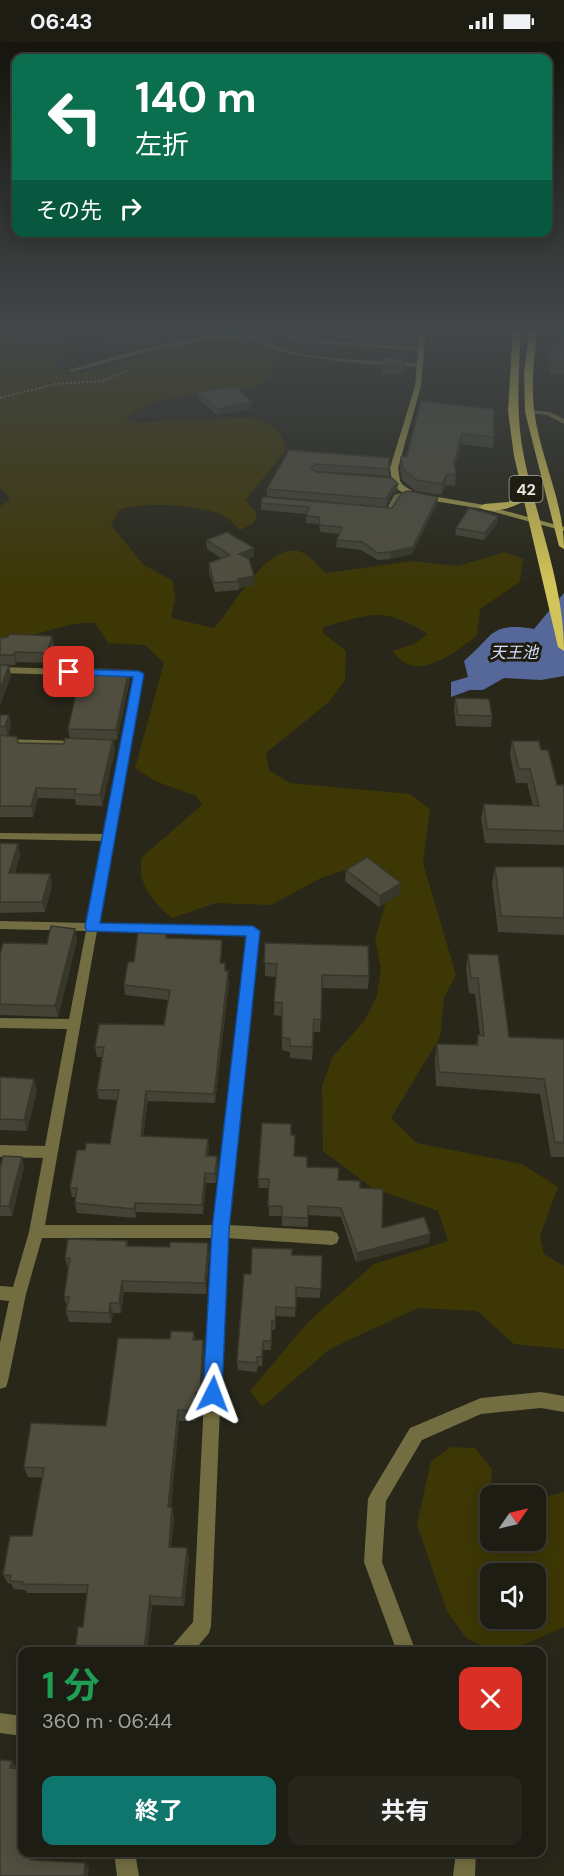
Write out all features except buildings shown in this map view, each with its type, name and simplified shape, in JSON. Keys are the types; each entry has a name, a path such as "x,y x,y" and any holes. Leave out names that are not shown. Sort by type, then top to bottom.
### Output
{"highway":[{"name":"42","path":"513,414 533,520 564,646"},
{"name":"42","path":"530,414 562,528 564,546"},
{"path":"484,507 510,505 528,495"}],"main road":[{"path":"410,414 394,468 396,481 407,492 484,507 562,528"}],"street":[{"path":"549,414 564,422"},
{"path":"385,480 396,481"},
{"path":"366,509 389,511 397,497 407,492"},
{"path":"0,670 139,674 120,744 108,838 36,1232 18,1294 0,1381"},
{"path":"0,742 92,744"},
{"path":"0,836 108,838"},
{"path":"0,926 253,931 220,1230 202,1626 184,1647"},
{"path":"0,1023 74,1024"},
{"path":"0,1151 50,1152"},
{"path":"36,1232 220,1230 332,1238"},
{"path":"0,1293 18,1294"},
{"path":"405,1647 373,1562 377,1499 416,1434 481,1406 541,1400 564,1404"},
{"path":"0,1723 18,1725"},
{"path":"125,1857 128,1876"},
{"path":"464,1876 466,1857"}],"shaded area":[{"path":"0,414 133,414 127,418 140,423 239,418 265,422 281,437 285,451 245,501 257,513 254,523 240,530 225,516 212,512 156,505 119,510 111,525 143,564 173,581 175,599 171,618 214,628 252,578 276,556 288,551 305,554 326,573 412,561 458,566 505,552 523,559 520,582 480,609 477,635 458,650 435,662 423,666 412,665 402,661 393,651 414,644 428,634 399,619 377,615 366,616 323,627 323,633 346,651 345,680 329,702 266,753 269,770 290,783 410,794 430,809 423,863 456,975 444,998 440,1037 391,1118 417,1143 522,1164 558,1187 540,1236 544,1254 564,1266 564,1349 514,1344 477,1311 418,1308 330,1349 262,1407 250,1391 309,1321 374,1264 448,1241 438,1211 372,1188 323,1151 322,1086 333,1056 365,1020 377,995 381,969 375,939 391,884 349,869 321,878 271,905 216,903 172,918 158,905 144,884 141,875 142,857 202,805 196,796 155,781 135,768 164,663 145,645 108,643 95,623 60,627 0,643 0,507 10,499 0,488"},
{"path":"451,1447 475,1448 492,1469 491,1485 480,1485 480,1551 546,1551 546,1496 564,1492 564,1627 518,1647 485,1647 466,1638 447,1611 417,1525 431,1461"}],"water":[{"name":"天王池","path":"564,593 564,676 541,680 504,678 483,690 470,690 451,697 451,682 468,677 464,661 488,638 500,629 508,627 534,629"}],"route":[{"path":"69,672 139,674 92,927 253,931 220,1230 213,1394"}]}
